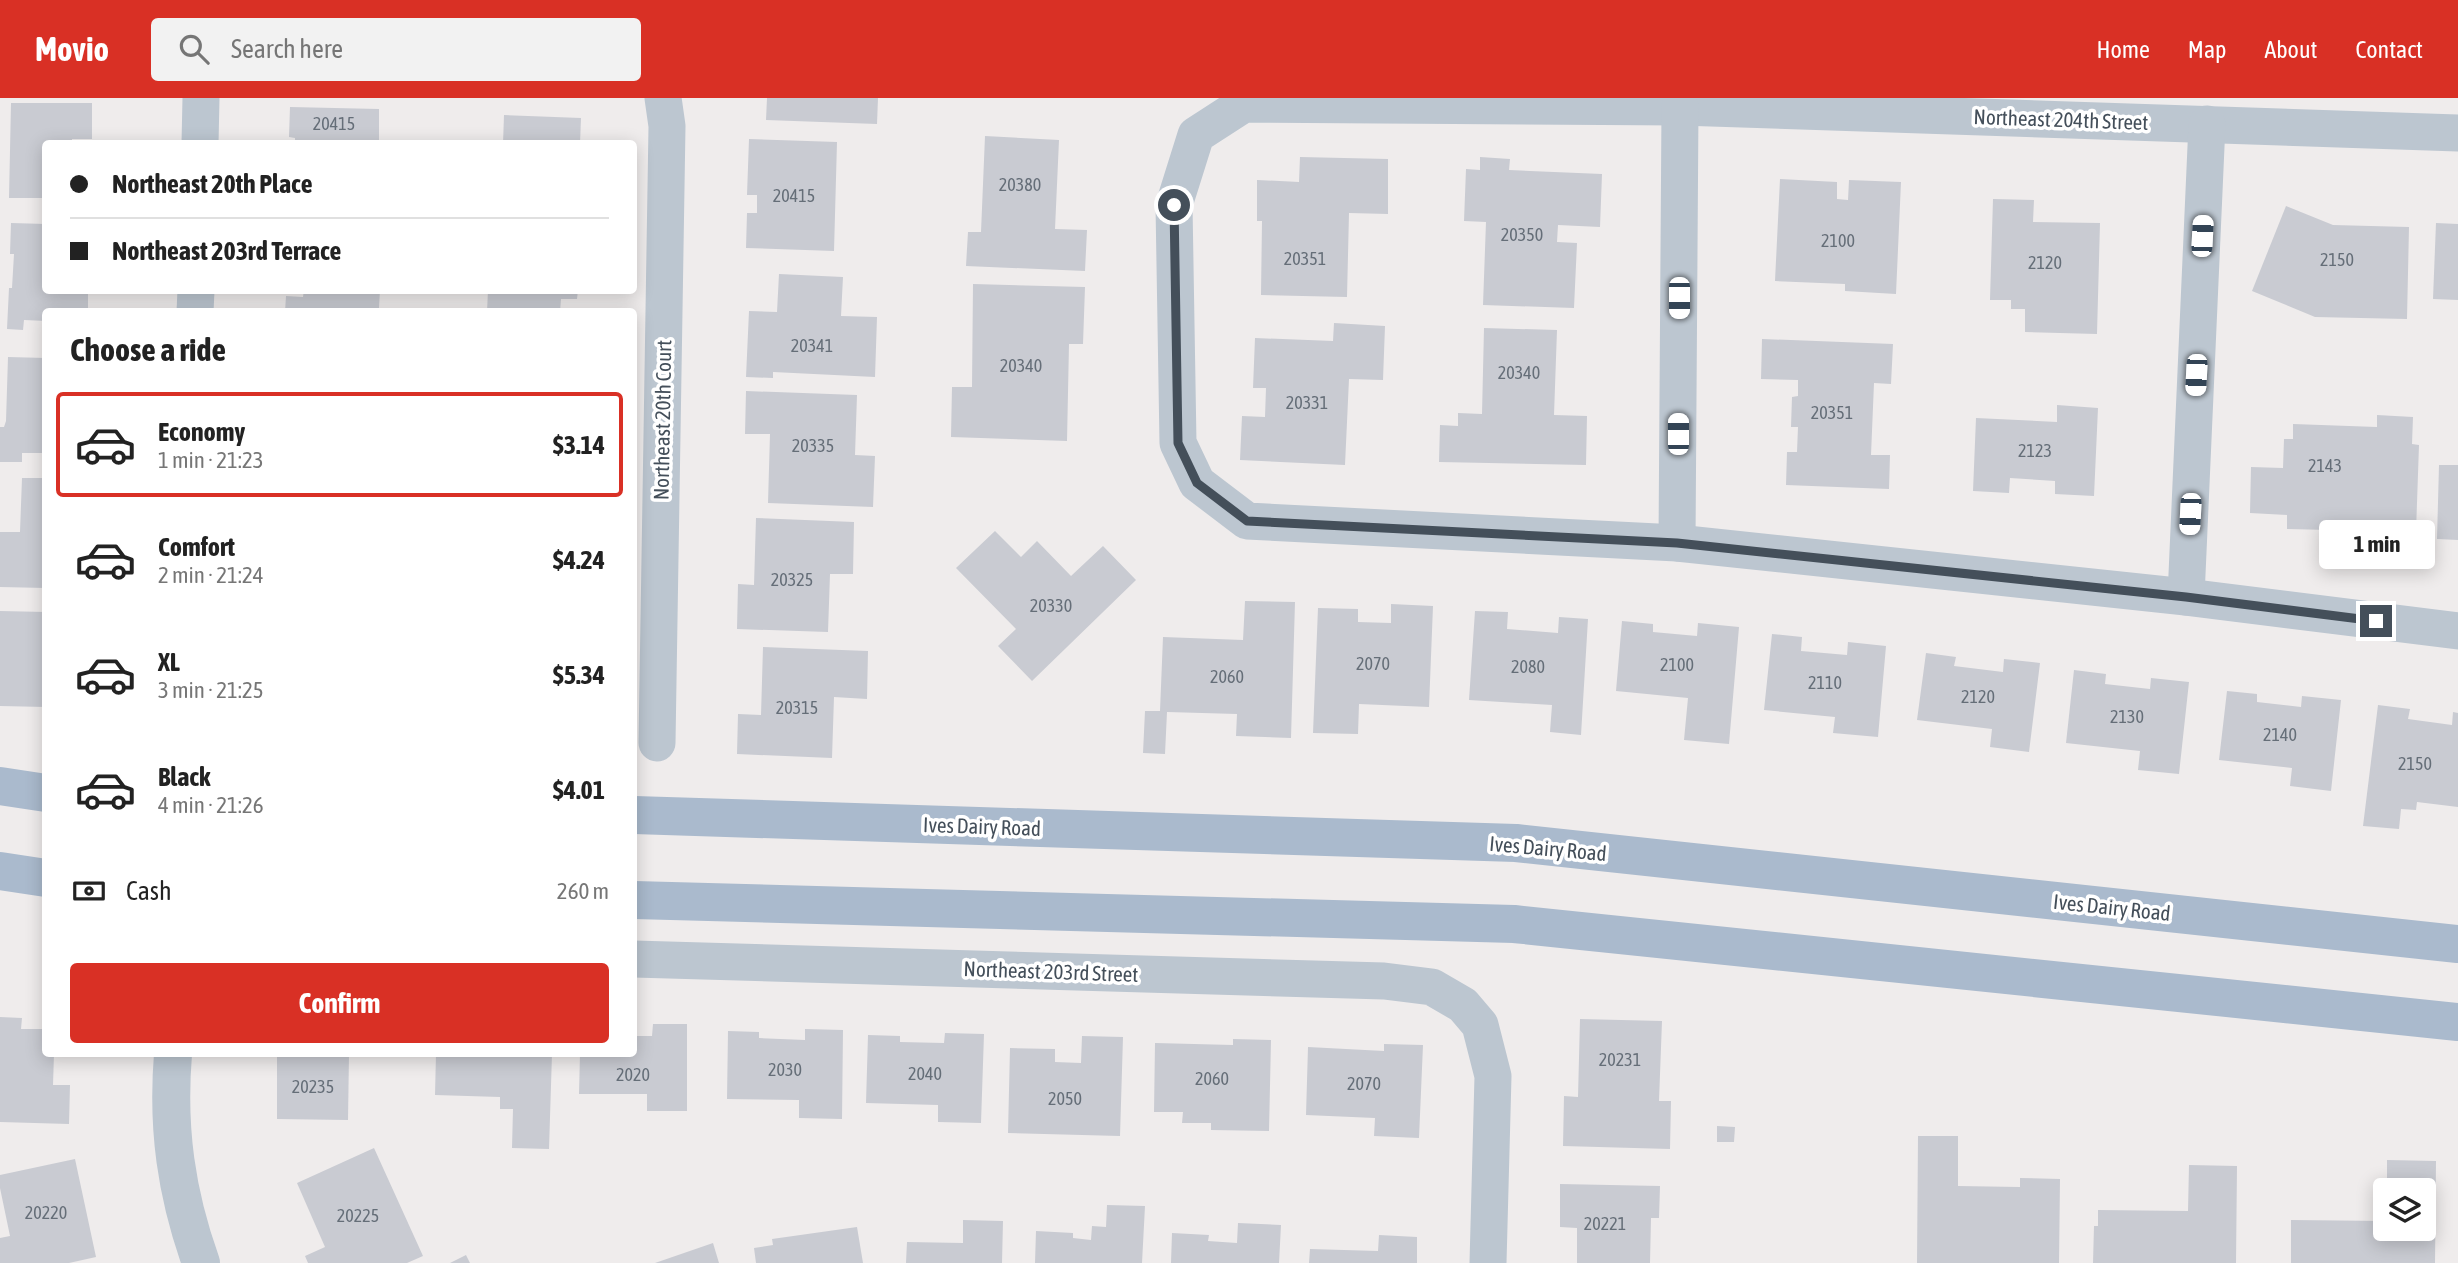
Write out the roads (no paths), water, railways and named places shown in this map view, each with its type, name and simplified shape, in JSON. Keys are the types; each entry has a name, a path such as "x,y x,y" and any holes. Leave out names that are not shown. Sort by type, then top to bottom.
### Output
{"main road":[{"path":"0,786 42,792"},
{"name":"Ives Dairy Road","path":"637,815 1516,843 2458,944"},
{"path":"637,900 1514,924 2458,1022"}],"street":[{"path":"200,140 201,98"},
{"name":"Northeast 20th Court","path":"657,743 667,126 663,98"},
{"name":"Northeast 204th Street","path":"1677,543 1247,521 1197,483 1178,443 1174,205 1196,135 1244,104 1680,107 2458,133"},
{"path":"1680,107 1677,543 2186,597 2458,631"},
{"path":"2186,597 2207,124"},
{"name":"Northeast 203rd Street","path":"637,959 1384,981 1432,987 1463,1005 1480,1025 1493,1076 1488,1263"},
{"path":"173,1057 169,1096 173,1160 188,1229 201,1263"}]}
